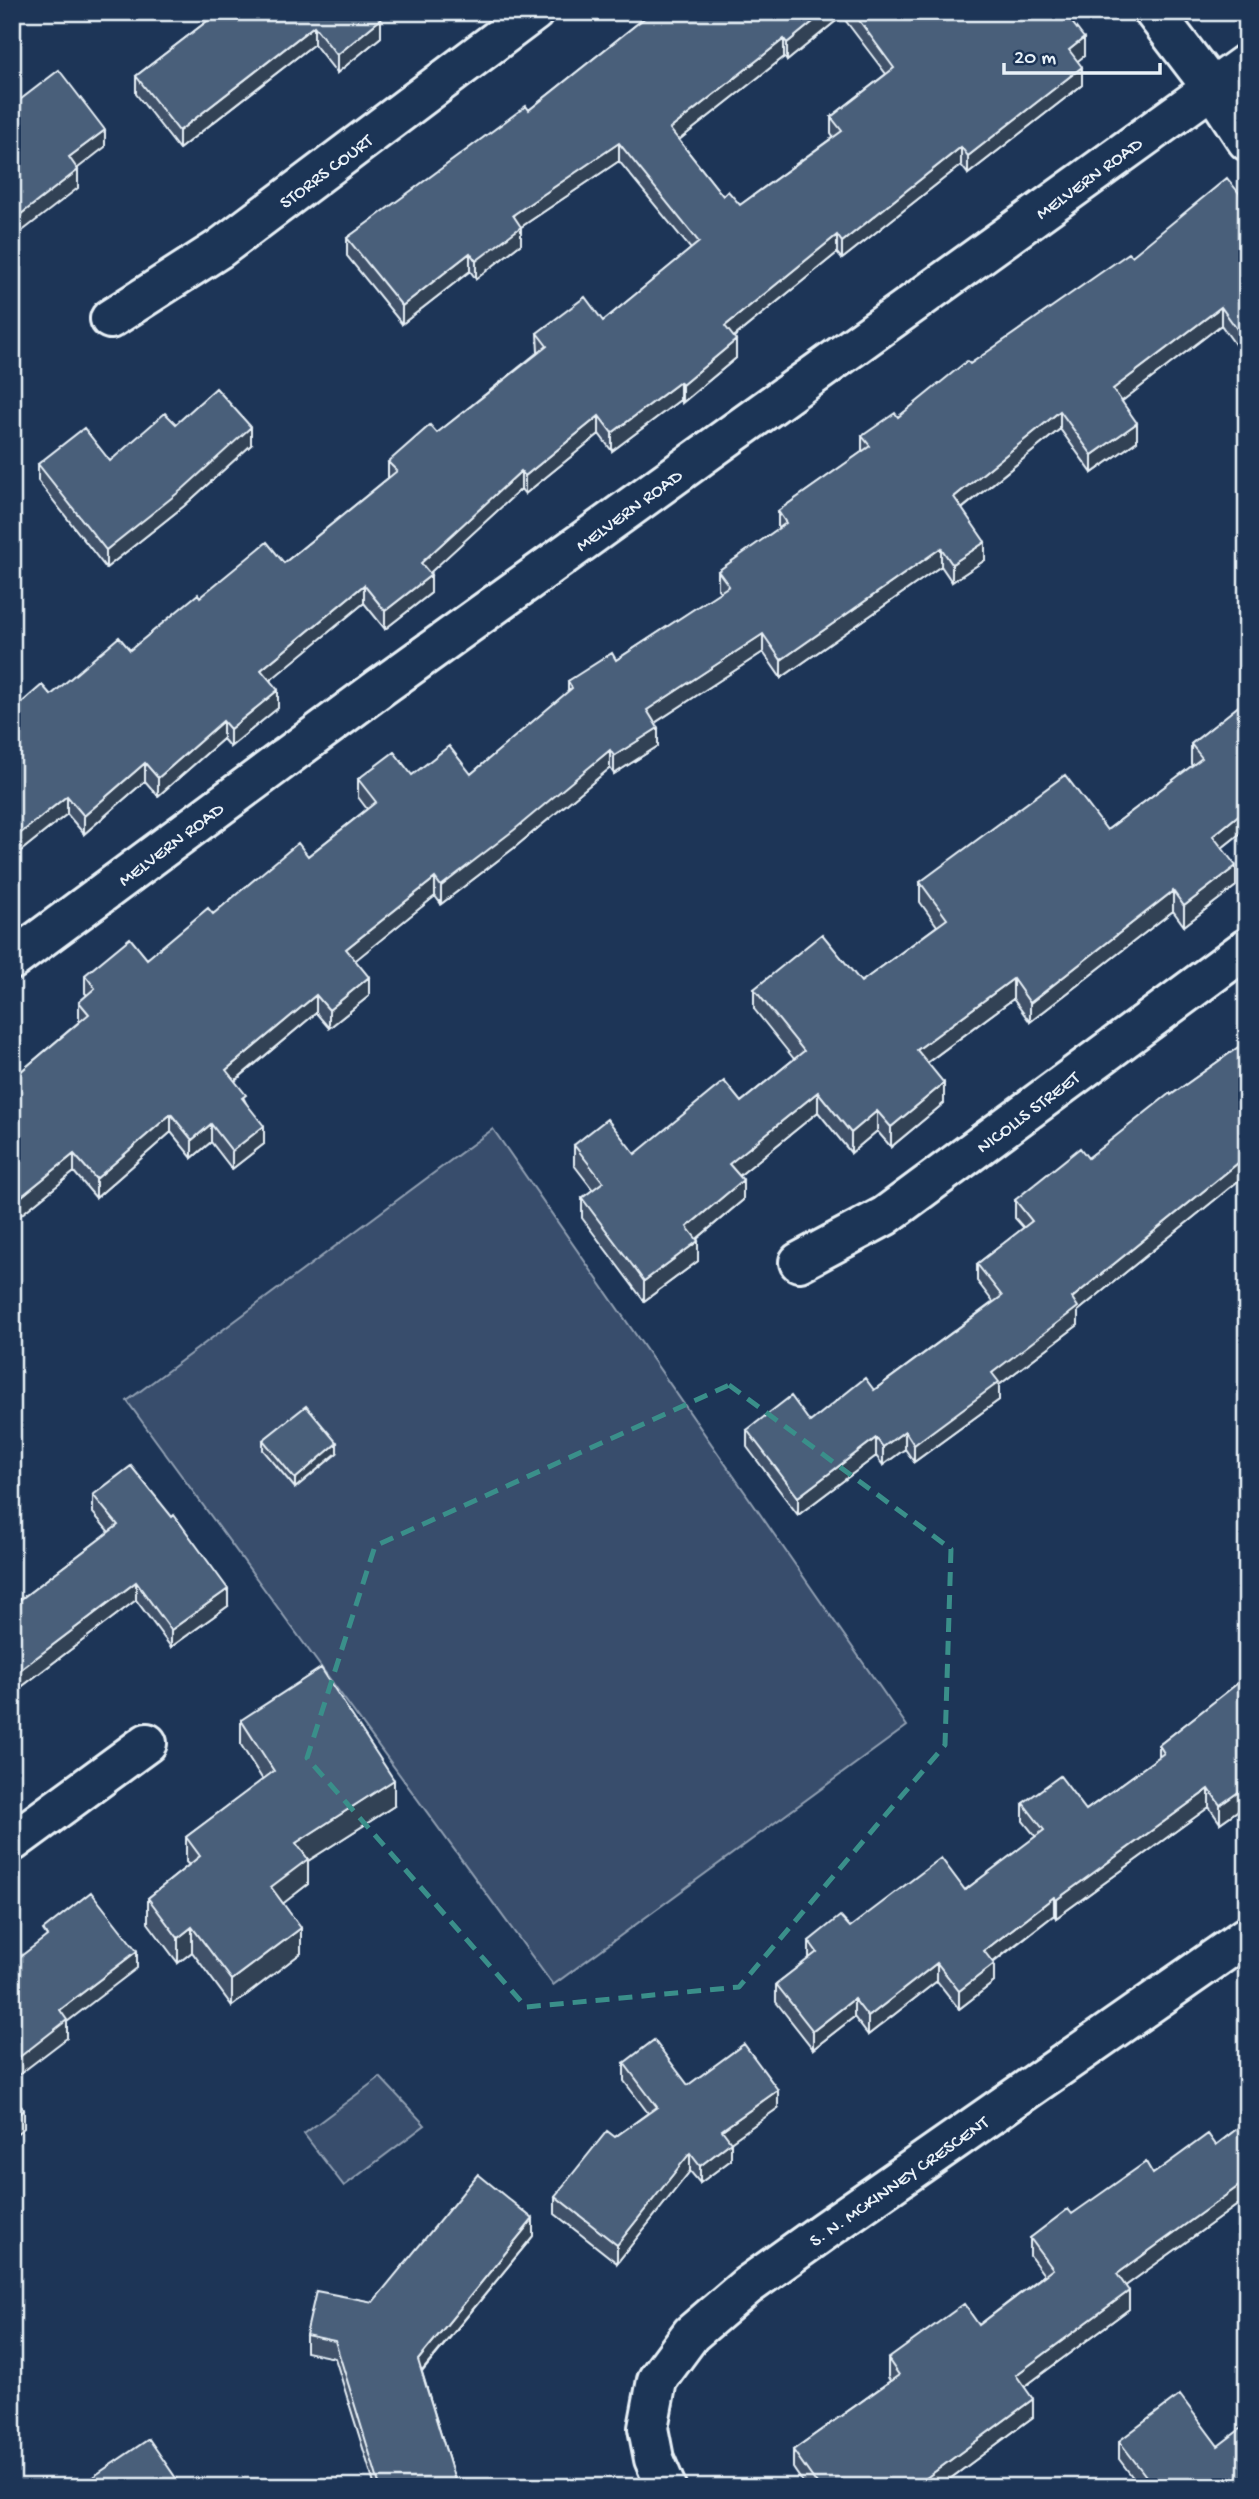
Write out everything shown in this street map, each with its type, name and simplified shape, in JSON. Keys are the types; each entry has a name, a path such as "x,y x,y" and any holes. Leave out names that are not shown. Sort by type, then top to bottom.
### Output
{"street":[{"name":"STORRS COURT","path":"110,319 219,249 534,12"},
{"path":"1154,12 1212,88 1247,141"},
{"name":"MELVERN ROAD","path":"12,960 378,689 1247,63"},
{"name":"NICOLLS STREET","path":"799,1262 885,1216 1247,948"},
{"path":"12,1842 147,1743"},
{"name":"S. N. MCKINNEY CRESCENT","path":"666,2487 654,2459 649,2428 657,2380 691,2334 747,2286 1247,1936"}],"highlighted area":[{"path":"729,1385 951,1549 945,1745 739,1987 526,2007 307,1758 375,1546"}],"shaded area":[{"path":"493,1129 907,1726 553,1985 127,1401"},
{"path":"380,2077 425,2125 344,2186 304,2134"}],"building":[{"path":"219,12 376,12 381,19 337,55 314,26 179,131 136,76"},
{"path":"652,12 825,12 787,43 784,39 670,129 723,196 728,191 740,205 842,131 831,117 894,68 853,12 1064,12 1084,38 1069,50 1082,67 968,156 961,147 842,242 837,235 725,326 736,340 682,385 680,382 612,433 599,416 525,476 521,471 421,563 431,575 385,611 364,585 261,670 278,690 230,729 223,721 158,778 145,763 84,816 67,796 12,840 12,711 42,685 51,695 119,637 130,650 267,542 284,563 397,471 388,462 430,425 437,433 547,346 537,333 585,297 603,321 699,242 619,143 513,215 521,227 476,261 470,253 402,306 347,238 526,106 529,110"},
{"path":"59,70 105,130 69,157 78,170 12,221 12,106"},
{"path":"1227,178 1247,203 1247,343 1221,307 1113,389 1137,423 1092,455 1060,411 954,497 985,542 952,564 941,548 781,660 763,634 647,710 658,728 614,756 610,750 514,830 441,886 435,878 346,949 369,977 329,1010 316,995 226,1070 246,1095 242,1098 264,1126 232,1151 211,1124 192,1140 171,1114 96,1179 74,1154 12,1204 12,1079 89,1014 79,1002 95,988 85,975 130,938 147,959 208,908 213,914 298,843 308,856 376,802 358,779 394,752 412,775 449,746 471,774 572,688 568,681 612,653 616,660 729,586 718,571 786,523 778,511 870,446 862,436 895,413 898,417 967,361 970,364 1129,253 1132,256"},
{"path":"216,388 251,427 184,488 106,550 38,464 84,428 110,461 165,413 176,424"},
{"path":"1247,692 1247,808 1213,836 1236,866 1184,906 1173,891 1030,1003 1013,979 917,1050 944,1083 891,1127 877,1111 851,1133 818,1092 729,1164 743,1180 687,1227 698,1241 644,1281 582,1198 603,1182 574,1145 607,1119 635,1154 724,1081 741,1102 804,1051 754,989 822,934 861,982 947,919 920,882 1065,775 1107,830 1202,758 1191,744 1246,700 1242,695"},
{"path":"1247,1041 1247,1164 1243,1159 1072,1298 1078,1307 992,1373 999,1382 914,1445 905,1431 883,1447 876,1438 798,1497 747,1430 791,1396 810,1422 865,1378 874,1390 1002,1296 977,1264 1032,1221 1015,1200 1080,1148 1088,1158 1170,1093 1171,1095"},
{"path":"306,1406 337,1443 295,1479 263,1440"},
{"path":"131,1466 172,1517 174,1515 228,1589 171,1630 136,1582 12,1676 12,1606 118,1525 93,1495"},
{"path":"321,1668 394,1780 296,1843 308,1859 271,1887 301,1928 232,1980 192,1927 178,1938 148,1898 200,1856 186,1837 274,1771 241,1720"},
{"path":"1247,1676 1247,1786 1220,1805 1209,1789 1056,1900 1054,1897 984,1951 994,1964 959,1991 937,1963 868,2017 854,1999 813,2031 776,1984 817,1952 809,1941 840,1916 850,1927 941,1858 965,1890 1044,1830 1023,1803 1060,1776 1086,1810 1164,1753 1159,1745"},
{"path":"91,1892 137,1951 60,2010 67,2020 12,2063 12,1963 47,1936 43,1930"},
{"path":"654,2040 688,2085 744,2044 778,2090 722,2130 731,2142 700,2166 690,2153 617,2245 555,2196 607,2131 615,2137 657,2107 624,2063"},
{"path":"12,2093 24,2110 12,2119"},
{"path":"1247,2121 1247,2180 1117,2274 1129,2291 1016,2375 1033,2399 914,2487 819,2487 793,2450 899,2375 888,2359 964,2304 979,2325 1053,2269 1030,2238 1068,2209 1072,2214 1146,2162 1153,2174 1208,2134 1216,2145"},
{"path":"478,2174 533,2219 418,2360 457,2487 380,2487 335,2341 306,2335 316,2291 373,2302"},
{"path":"1180,2395 1218,2446 1247,2424 1247,2487 1141,2487 1149,2480 1119,2441"},
{"path":"149,2439 182,2487 78,2487"}]}
